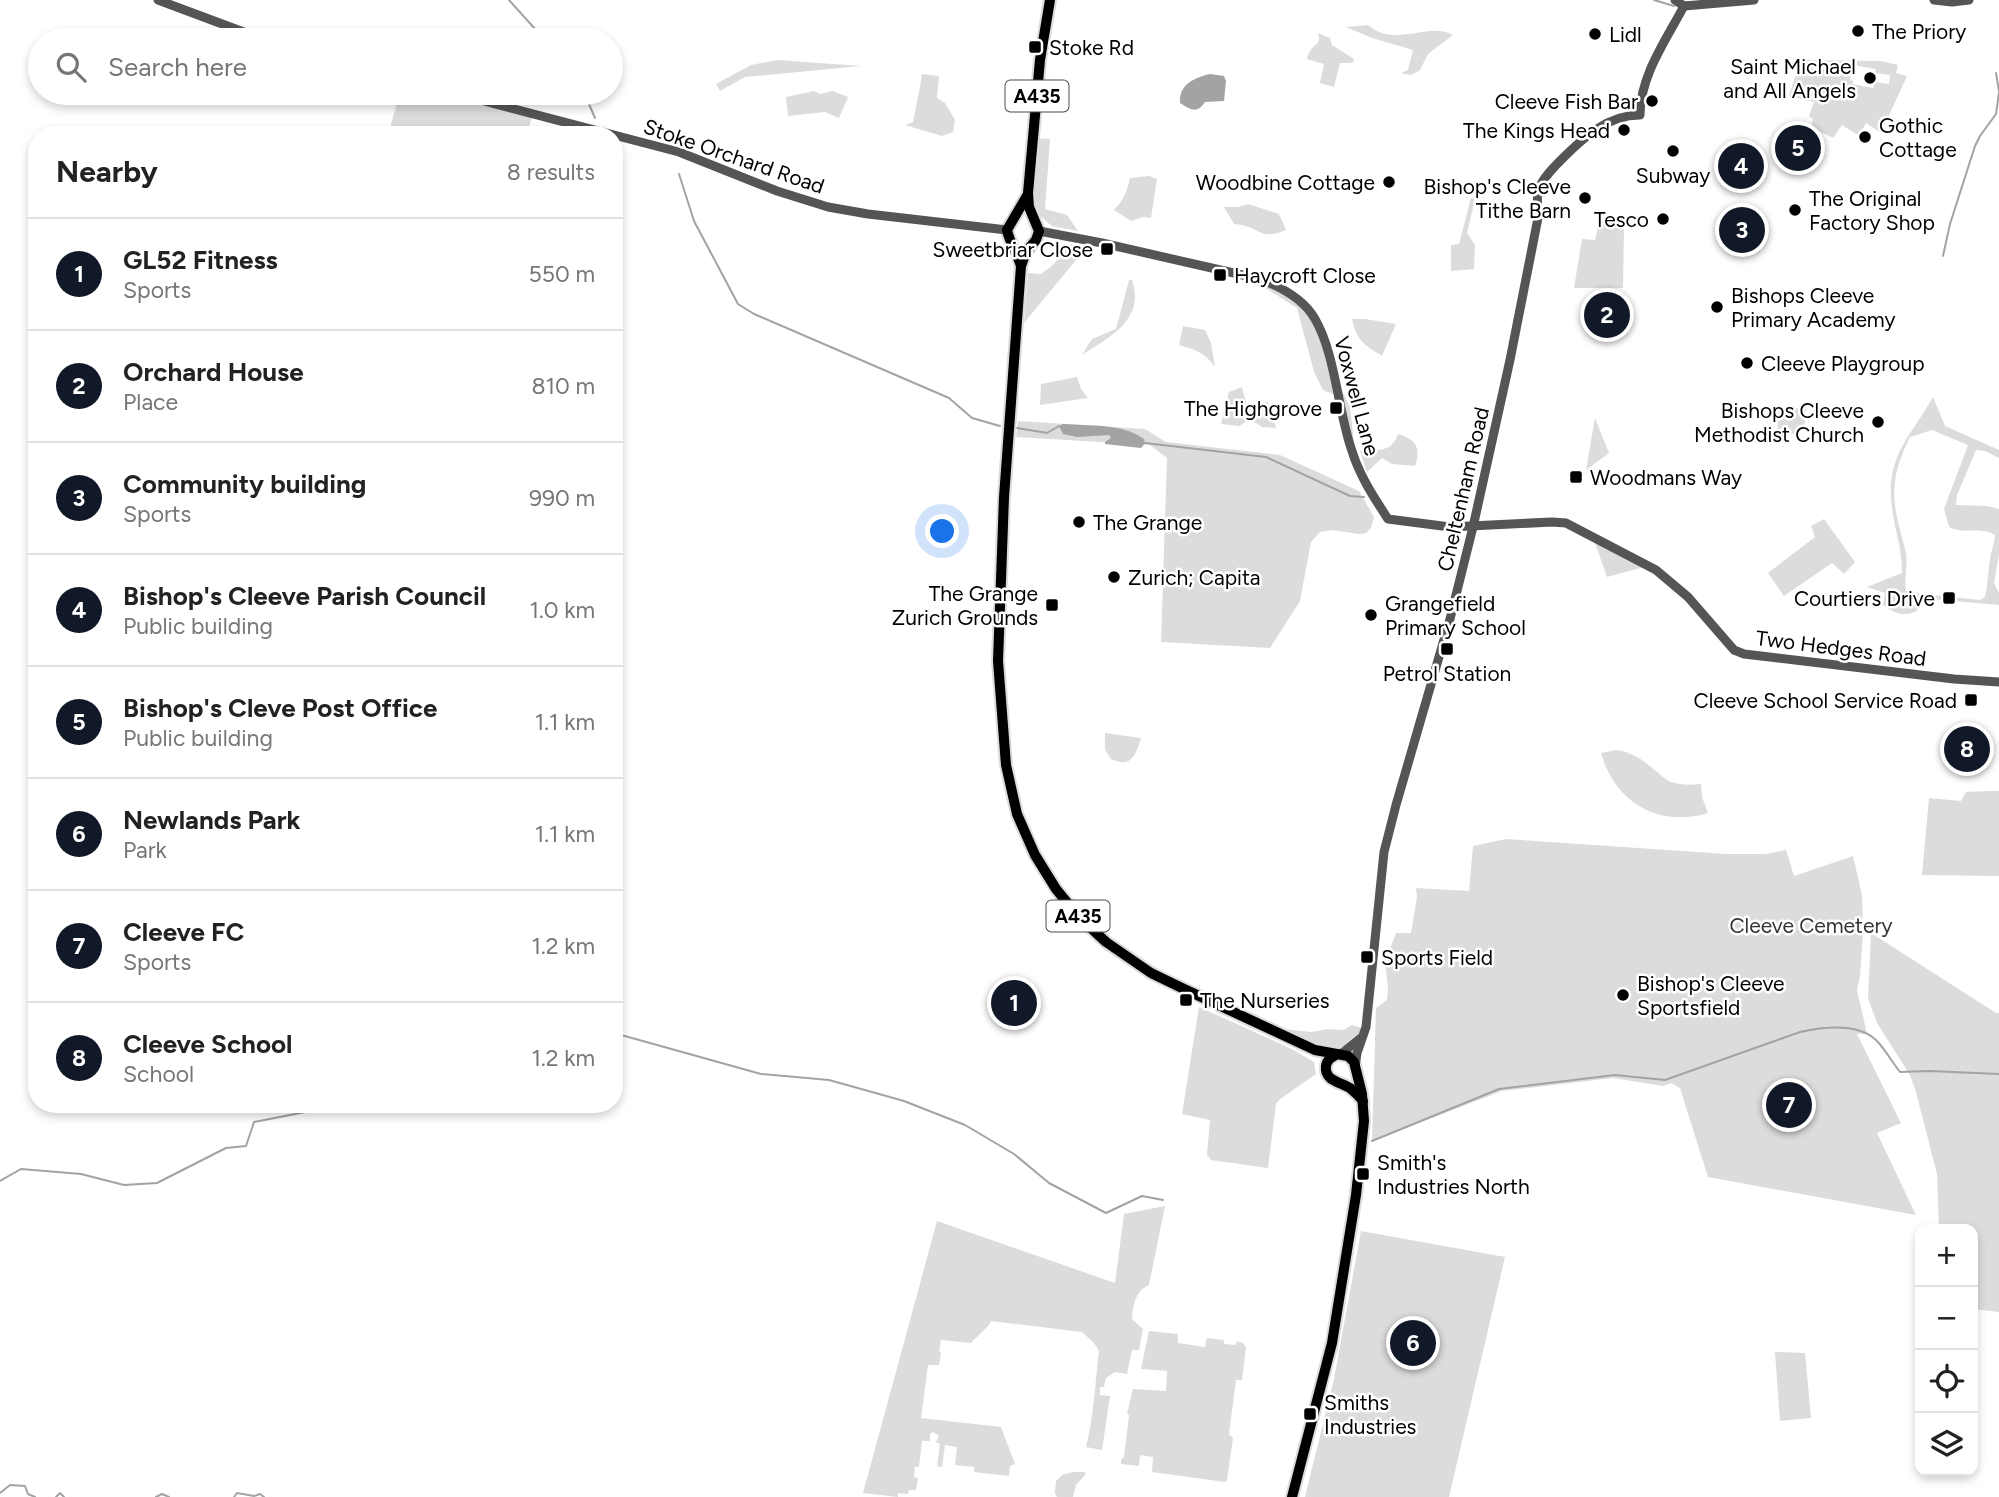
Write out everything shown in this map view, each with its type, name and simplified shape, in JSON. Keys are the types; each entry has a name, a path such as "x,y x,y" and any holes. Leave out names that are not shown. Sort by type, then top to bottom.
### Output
{"main road":[{"name":"A435","path":"1033,219 1028,193 1040,60 1050,0"},
{"name":"A435","path":"1014,219 1028,193"},
{"path":"1022,216 1033,219 1038,231 1036,240 1022,247 1009,239 1007,230 1009,223 1022,216"},
{"name":"A435","path":"1014,244 1021,266"},
{"name":"A435","path":"1032,244 1026,251 1021,266 1004,497 998,661 1006,765 1017,814 1035,855 1056,889 1079,917 1106,942 1151,973 1315,1051 1339,1054"},
{"path":"1315,1051 1328,1076 1351,1089 1363,1101"},
{"path":"1292,1497 1332,1343 1356,1195 1364,1121 1363,1101 1350,1057 1339,1054 1330,1058 1326,1068"},
{"path":"1337,1082 1348,1081 1355,1068"}],"street":[{"path":"158,0 233,28"},
{"path":"1675,0 1684,6 1754,0"},
{"path":"1934,0 1969,0"},
{"name":"Cheltenham Road","path":"1355,1068 1366,1023 1384,852 1395,805 1450,619 1472,527 1529,267 1538,218 1537,194 1554,167 1585,136 1610,121 1628,115 1640,115 1644,86 1684,6"},
{"name":"Stoke Orchard Road","path":"499,105 579,126"},
{"name":"Stoke Orchard Road","path":"623,137 679,152 777,191 828,207 1007,230"},
{"name":"Voxwell Lane","path":"1038,231 1222,270 1281,286 1315,318 1325,343 1358,469 1388,519 1472,527"},
{"name":"Two Hedges Road","path":"1472,527 1552,522 1570,525 1656,570 1688,597 1734,650 1744,654 1999,682"},
{"path":"1339,1054 1362,1038"}],"green space":[{"path":"1368,25 1390,35 1433,31 1453,35 1428,54 1420,70 1411,75 1401,73 1408,70 1413,50 1346,27"},
{"path":"1318,33 1330,38 1332,45 1354,59 1353,63 1340,63 1334,87 1320,83 1324,64 1307,59 1319,41"},
{"path":"777,60 861,66 745,77 720,91 716,84 751,65"},
{"path":"1804,60 1881,61 1898,65 1896,73 1907,76 1881,133 1866,123 1859,136 1842,125 1833,138 1811,127 1813,119 1809,116 1814,102 1789,96","holes":["1853,65 1876,69 1875,73 1890,75 1889,84 1875,82 1873,88 1853,84 1850,80"]},
{"path":"922,74 939,76 937,98 945,103 955,120 953,132 942,136 905,125 913,122"},
{"path":"814,91 820,94 833,91 848,97 839,118 825,112 788,116 786,97"},
{"path":"397,105 479,105 532,118 529,126 391,126"},
{"path":"1033,138 1050,139 1045,209 1067,215 1078,231 1052,226 1029,207"},
{"path":"1149,176 1157,179 1151,218 1143,217 1131,221 1114,210 1125,195 1130,178"},
{"path":"1471,198 1475,199 1467,233 1475,245 1474,269 1451,271 1451,245 1459,244"},
{"path":"1248,204 1279,214 1286,230 1264,234 1234,224 1224,207"},
{"path":"1600,217 1607,219 1606,227 1624,229 1623,288 1574,288 1582,239 1595,240"},
{"path":"1071,244 1086,248 1024,323 1028,273 1041,274 1052,266"},
{"path":"1260,279 1281,287 1315,318 1332,370 1350,407 1356,461 1338,396 1323,390 1314,372 1297,308 1259,284"},
{"path":"1129,280 1132,280 1135,294 1130,316 1114,333 1082,355 1092,339 1116,329"},
{"path":"1352,319 1396,324 1382,356 1362,341"},
{"path":"1183,326 1205,330 1211,343 1215,367 1199,352 1179,345"},
{"path":"1077,377 1088,398 1040,405 1041,384"},
{"path":"1242,387 1247,406 1268,402 1276,428 1262,427 1250,419 1239,426 1221,424 1229,392"},
{"path":"1933,397 1945,426 1999,450 1999,458 1976,450 1957,495 1956,505 1999,509 1999,554 1994,583 1999,593 1999,605 1920,598 1917,611 1900,614 1883,605 1885,593 1867,587 1902,573 1892,508 1892,474 1901,448","holes":["1932,430 1968,445 1944,509 1949,527 1995,535 1985,597 1980,600 1906,591 1906,553 1896,513 1894,491 1897,470 1910,437"]},
{"path":"1779,407 1806,409 1801,432 1777,433"},
{"path":"1595,418 1609,453 1586,470"},
{"path":"1018,421 1145,429 1166,442 1280,455 1359,491 1374,517 1371,528 1366,533 1359,534 1332,530 1320,532 1311,542 1300,601 1270,648 1161,642 1167,458 1150,445 1016,437"},
{"path":"1398,434 1413,441 1418,454 1415,466 1392,464 1382,458 1367,472 1360,451 1387,448"},
{"path":"1824,519 1855,562 1844,574 1832,563 1784,596 1768,573 1815,537 1811,526"},
{"path":"1593,537 1648,566 1607,577"},
{"path":"1105,733 1141,738 1132,758 1124,762 1111,759 1105,750"},
{"path":"1616,750 1636,757 1671,782 1701,784 1708,813 1673,817 1656,814 1641,807 1617,786 1608,771 1601,753"},
{"path":"1999,791 1999,876 1922,875 1929,798 1961,801 1966,792"},
{"name":"Bishop's Cleeve Sportsfield","path":"1506,839 1726,854 1766,854 1786,850 1794,876 1853,856 1862,895 1863,932 1857,990 1867,1034 1857,1034 1901,1123 1877,1133 1916,1215 1708,1177 1680,1088 1671,1083 1663,1086 1613,1078 1502,1091 1372,1141 1376,1008 1387,1000 1385,962 1396,933 1411,933 1416,888 1469,891 1473,846"},
{"path":"1871,933 1999,1013 1999,1312 1978,1310 1978,1224 1939,1224 1937,1174 1916,1092 1910,1075 1877,1023 1868,998"},
{"path":"1199,1007 1290,1048 1314,1062 1316,1074 1276,1104 1268,1168 1211,1160 1207,1155 1210,1120 1182,1114"},
{"path":"1352,1025 1362,1028 1355,1039 1337,1048 1315,1044 1284,1031 1343,1030"},
{"path":"1165,1206 1149,1285 1138,1295 1133,1309 1132,1319 1143,1329 1139,1350 1132,1350 1127,1374 1115,1372 1106,1378 1104,1387 1100,1387 1100,1395 1110,1396 1102,1450 1086,1447 1093,1411 1099,1351 1094,1343 1082,1332 991,1321 971,1343 941,1340 939,1365 928,1365 921,1418 1001,1427 1015,1464 1010,1466 1009,1476 974,1472 974,1467 955,1465 957,1447 945,1445 942,1467 937,1466 940,1444 936,1442 939,1436 933,1432 930,1434 930,1441 922,1441 919,1467 915,1467 914,1477 918,1478 916,1490 909,1490 908,1494 898,1493 898,1497 863,1493 937,1221 1115,1283 1124,1214"},
{"path":"1361,1231 1505,1257 1449,1497 1305,1497 1334,1379"},
{"path":"1149,1331 1178,1334 1178,1343 1205,1347 1207,1338 1224,1340 1224,1344 1236,1345 1237,1341 1246,1347 1242,1380 1236,1380 1229,1434 1233,1438 1225,1482 1152,1472 1153,1457 1140,1455 1139,1466 1121,1464 1133,1389 1166,1391 1167,1371 1141,1369"},
{"path":"1775,1352 1805,1353 1811,1418 1780,1421"},
{"path":"1073,1472 1086,1474 1076,1485 1073,1497 1057,1497 1056,1481 1062,1475"}],"shaded area":[{"path":"1210,74 1224,76 1224,101 1205,102 1194,110 1180,103 1185,87 1193,80"},
{"path":"1063,424 1126,430 1144,439 1145,443 1141,448 1105,444 1111,438 1109,435 1077,437 1063,434 1059,426"}],"waterway":[{"path":"509,0 534,28"},
{"path":"1654,0 1674,6"},
{"path":"1996,73 1999,91"},
{"path":"1943,256 1950,224 1975,146 1996,114 1999,93"},
{"path":"589,105 595,118"},
{"path":"679,174 694,221 738,304 754,314 949,398 972,418 1000,426"},
{"path":"1017,428 1047,433 1059,426"},
{"path":"1145,443 1266,457 1350,496 1364,497"},
{"path":"1372,1141 1499,1089 1615,1075 1665,1080 1800,1032 1819,1029 1850,1028 1868,1034 1876,1040 1900,1072 1999,1074"},
{"path":"623,1036 761,1074 829,1080 904,1101 965,1125 1014,1154 1049,1183 1106,1213 1142,1196 1163,1200"},
{"path":"0,1181 21,1169 81,1174 124,1185 157,1183 226,1148 246,1146 254,1122 300,1113"},
{"path":"0,1493 10,1485 25,1486 28,1494 35,1497"},
{"path":"56,1497 60,1493 64,1497"},
{"path":"234,1497 237,1493 254,1496 260,1494 264,1497"},
{"path":"156,1497 162,1494 169,1497"}],"place":[{"name":"The Priory","path":"1858,31"},
{"name":"Lidl","path":"1595,34"},
{"name":"Stoke Rd","path":"1035,47"},
{"name":"Saint Michael and All Angels","path":"1870,78"},
{"name":"Cleeve Fish Bar","path":"1652,101"},
{"name":"The Kings Head","path":"1624,130"},
{"name":"Gothic Cottage","path":"1865,137"},
{"name":"Bishop's Cleve Post Office","path":"1798,148"},
{"name":"Subway","path":"1673,151"},
{"name":"Bishop's Cleeve Parish Council","path":"1741,166"},
{"name":"Woodbine Cottage","path":"1389,182"},
{"name":"Bishop's Cleeve Tithe Barn","path":"1585,198"},
{"name":"The Original Factory Shop","path":"1795,210"},
{"name":"Tesco","path":"1663,219"},
{"name":"Community building","path":"1742,230"},
{"name":"Sweetbriar Close","path":"1107,249"},
{"name":"Haycroft Close","path":"1220,275"},
{"name":"Bishops Cleeve Primary Academy","path":"1717,307"},
{"name":"Orchard House","path":"1607,315"},
{"name":"Cleeve Playgroup","path":"1747,363"},
{"name":"The Highgrove","path":"1336,408"},
{"name":"Bishops Cleeve Methodist Church","path":"1878,422"},
{"name":"Woodmans Way","path":"1576,477"},
{"name":"The Grange","path":"1079,522"},
{"name":"Zurich; Capita","path":"1114,577"},
{"name":"Courtiers Drive","path":"1949,598"},
{"name":"The Grange Zurich Grounds","path":"1052,605"},
{"name":"Grangefield Primary School","path":"1371,615"},
{"name":"Petrol Station","path":"1447,649"},
{"name":"Cleeve School Service Road","path":"1971,700"},
{"name":"Cleeve School","path":"1967,749"},
{"name":"Sports Field","path":"1367,957"},
{"name":"Bishop's Cleeve Sportsfield","path":"1623,995"},
{"name":"The Nurseries","path":"1186,1000"},
{"name":"GL52 Fitness","path":"1014,1003"},
{"name":"Cleeve FC","path":"1789,1105"},
{"name":"Smith's Industries North","path":"1363,1174"},
{"name":"Newlands Park","path":"1413,1343"},
{"name":"Smiths Industries","path":"1310,1414"}],"park label":[{"name":"Cleeve Cemetery","path":"1811,925"}]}
